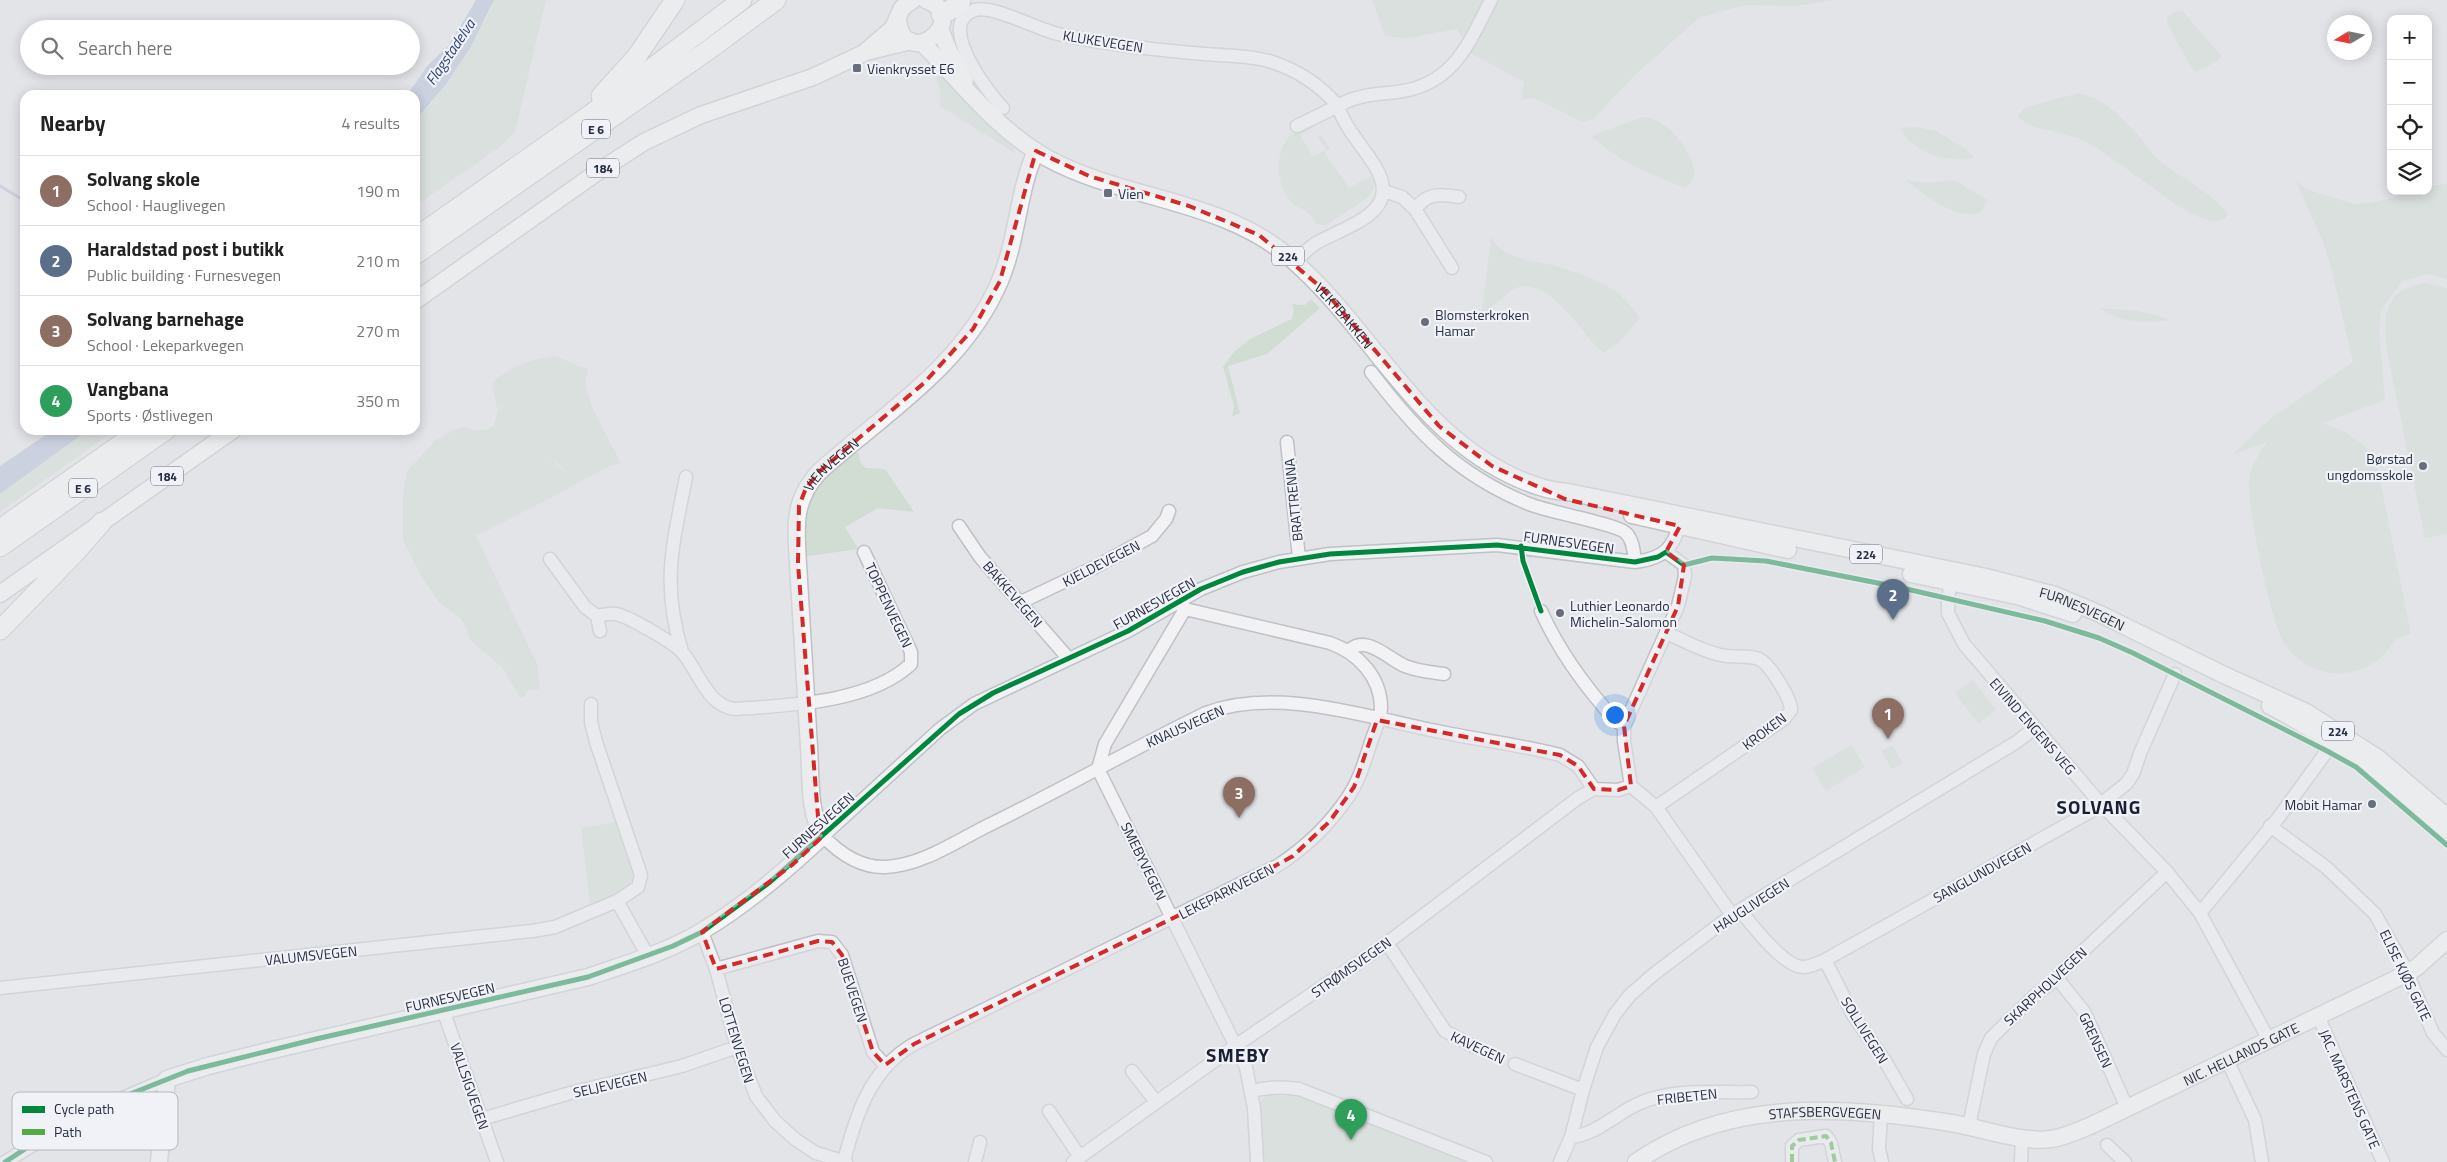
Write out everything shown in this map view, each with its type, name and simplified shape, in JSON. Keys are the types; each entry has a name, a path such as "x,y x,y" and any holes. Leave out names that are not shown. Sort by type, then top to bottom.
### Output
{"highway":[{"name":"E 6","path":"590,114 601,96 638,56 675,0"},
{"name":"E 6","path":"420,234 590,114 742,0"},
{"name":"E 6","path":"420,252 699,57 776,0"},
{"path":"941,21 961,0"},
{"name":"E 6","path":"0,529 134,435"},
{"name":"E 6","path":"0,547 159,435"},
{"path":"0,630 76,553 102,522"}],"main road":[{"path":"898,11 913,0"},
{"name":"224","path":"926,0 934,4 941,21"},
{"name":"224","path":"898,11 901,32 916,42"},
{"name":"184","path":"864,53 893,28 898,11"},
{"path":"916,42 933,38 941,21"},
{"name":"VEKTBAKKEN","path":"941,21 949,51 973,96"},
{"name":"184","path":"420,297 596,172 644,142 701,115 818,75 864,53 916,42"},
{"name":"VEKTBAKKEN","path":"916,42 1012,133 1036,151 1089,176 1218,216 1259,235 1295,262 1337,304 1407,392 1440,426 1464,447 1492,466 1551,491 1568,492 1681,520"},
{"name":"VIENVEGEN","path":"823,836 818,829 814,810 806,702 796,532 801,497 820,471 924,383 959,348 973,329 1000,281 1014,237 1029,167 1036,151"},
{"name":"184","path":"0,594 226,435"},
{"name":"FURNESVEGEN","path":"1681,520 1789,538 1953,576 2099,623 2220,680 2279,711 2347,752 2376,773 2447,835"},
{"name":"FURNESVEGEN","path":"1953,576 2023,585 2055,595 2100,614 2224,675 2306,712 2378,758 2447,817"},
{"name":"FURNESVEGEN","path":"167,1079 238,1058 588,977 648,956 702,932 763,888 823,836"},
{"name":"NIC. HELLANDS GATE","path":"2022,1138 2040,1140 2061,1137 2127,1108 2408,973 2447,940"},
{"path":"166,1092 167,1079"},
{"name":"STAFSBERGVEGEN","path":"1636,1162 1666,1143 1692,1132 1746,1116 1795,1110 1881,1113 1969,1126 2022,1138"}],"street":[{"path":"1298,126 1351,98 1405,91 1423,86 1447,72 1471,40 1491,0"},
{"name":"KLUKEVEGEN","path":"1003,108 978,77 962,45 961,25 964,17 974,10 990,9 1040,29 1138,48 1240,56 1268,61 1284,66 1306,78 1328,94 1338,106 1342,120 1376,168 1384,183 1384,191"},
{"path":"1295,262 1314,245 1365,217 1376,208 1383,198 1384,191 1402,197 1415,209 1452,268"},
{"path":"1415,209 1429,196 1436,194 1459,198"},
{"path":"1371,372 1412,424 1462,469 1490,486 1530,505 1557,514 1614,527 1626,532 1631,540 1636,562"},
{"name":"BRATTRENNA","path":"1287,442 1299,558"},
{"path":"686,477 677,515 669,580 675,627 682,652 710,693 726,707 736,709 806,702"},
{"name":"KJELDEVEGEN","path":"1021,602 1097,566 1152,536 1166,519 1169,510"},
{"path":"1594,789 1618,790 1630,786 1624,726 1678,606 1685,576 1684,566 1666,552 1676,538 1681,520"},
{"name":"BAKKEVEGEN","path":"959,526 980,557 1069,659"},
{"name":"FURNESVEGEN","path":"823,836 958,714 993,693 1128,631 1243,572 1299,558 1354,552 1497,545 1636,562 1658,557 1666,552"},
{"name":"TOPPENVEGEN","path":"806,702 847,696 864,691 911,664 911,652 864,552"},
{"path":"550,559 585,607 597,616 600,631"},
{"name":"EIVIND ENGENS VEG","path":"1953,576 1948,613 1964,644 2100,803 2167,872 2200,912 2269,1040"},
{"path":"1098,769 1105,744 1183,604"},
{"name":"LEKEPARKVEGEN","path":"845,1162 858,1114 885,1065 914,1044 1277,866 1315,836 1340,808 1354,787 1365,762 1381,710 1371,676 1366,668 1349,651 1330,644 1183,604"},
{"path":"1541,611 1555,641 1572,669 1616,721 1624,726"},
{"path":"597,616 608,614 622,616 682,652"},
{"name":"KROKEN","path":"1656,807 1784,719 1791,710 1790,702 1784,690 1766,663 1759,659 1720,655 1667,633"},
{"path":"1349,651 1356,646 1368,646 1405,666 1444,674"},
{"name":"SANGLUNDVEGEN","path":"1630,786 1656,807 1736,912 1774,950 1795,965 1804,967 1825,960 2093,810 2126,784 2133,774 2141,751 2175,674"},
{"name":"KNAUSVEGEN","path":"823,836 845,856 871,866 883,867 911,863 1183,724 1228,706 1256,702 1288,703 1560,755 1578,766 1594,789"},
{"name":"VALUMSVEGEN","path":"0,988 532,931 555,927 617,901 638,887 641,875 596,742 591,704"},
{"name":"HAUGLIVEGEN","path":"1560,1162 1571,1137 1596,1047 1623,1002 1654,974 1736,912 2015,743 2034,728"},
{"path":"2200,912 2270,826 2327,751"},
{"name":"SMEBYVEGEN","path":"1098,769 1246,1067 1252,1091 1257,1162"},
{"name":"STRØMSVEGEN","path":"1077,1159 1236,1046 1387,943 1548,820 1594,789"},
{"name":"ELISE KJØS GATE","path":"2270,826 2327,868 2364,901 2388,936 2408,973 2433,1033 2447,1050"},
{"name":"SKARPHOLVEGEN","path":"1969,1126 1984,1054 1991,1038 2032,998 2057,978 2064,969 2167,872"},
{"path":"617,901 648,956"},
{"name":"LOTTENVEGEN","path":"702,932 716,970 737,1047 756,1096 775,1121 796,1140 816,1153 845,1162"},
{"name":"BUEVEGEN","path":"716,970 818,941 832,942 842,955 873,1052 885,1065"},
{"name":"KAVEGEN","path":"1387,943 1445,1031 1473,1046"},
{"name":"SOLLIVEGEN","path":"1825,960 1853,1014 1885,1061 1907,1099"},
{"name":"GRENSEN","path":"2057,978 2085,1013 2127,1108"},
{"name":"VALLSIGVEGEN","path":"443,1010 497,1162"},
{"name":"JAC. MARSTENS GATE","path":"2318,1016 2383,1162"},
{"name":"SELJEVEGEN","path":"482,1119 570,1093 682,1066 737,1047"},
{"path":"2227,1060 2255,1120 2262,1162"},
{"name":"KAVEGEN","path":"1515,1064 1583,1090"},
{"path":"1132,1071 1156,1102"},
{"name":"FURNESVEGEN","path":"137,1092 167,1079"},
{"path":"1252,1091 1266,1087 1285,1086 1299,1089 1486,1162"},
{"name":"FRIBETEN","path":"1571,1137 1582,1136 1617,1114 1641,1102 1660,1096 1715,1092 1752,1092"},
{"path":"1049,1111 1077,1159"},
{"path":"1881,1113 1879,1141 1882,1162"},
{"path":"1792,1162 1792,1146 1795,1142 1826,1136 1832,1144 1834,1162"},
{"path":"2021,1162 2022,1138"},
{"path":"975,1162 980,1142"},
{"path":"2107,1145 2125,1162"},
{"name":"FURNESVEGEN","path":"5,1162 25,1150"}],"highlighted area":[{"path":"1036,151 1089,176 1189,206 1259,235 1324,290 1439,426 1492,466 1565,499 1680,526 1666,552 1684,565 1678,606 1624,726 1631,786 1618,790 1594,789 1578,766 1560,755 1377,720 1354,787 1330,821 1293,856 1233,889 914,1044 885,1065 873,1052 842,955 832,942 818,941 716,969 702,932 792,865 823,836 819,829 798,564 799,506 806,488 820,471 924,383 973,329 1000,281"}],"shaded area":[{"path":"494,0 546,0 515,132 501,146 420,203 420,115 432,102 487,17"},
{"path":"1372,0 1487,0 1466,42 1456,29 1407,38 1385,36"},
{"path":"1495,0 1835,0 1796,6 1747,5 1700,17 1635,75 1593,119 1582,122 1534,98 1521,100 1524,82 1468,52"},
{"path":"2182,11 2221,55 2219,60 2196,72 2180,48 2167,20 2167,17 2174,12"},
{"path":"937,68 1011,143 1016,154 940,106 940,89 934,71"},
{"path":"2079,93 2107,105 2122,118 2155,156 2211,197 2228,214 2221,220 2211,221 2199,217 2186,211 2112,158 2086,142 2070,135 2039,128 2019,118 2018,115 2026,107"},
{"path":"1642,117 1650,118 1667,128 1688,152 1692,161 1694,175 1686,188 1648,173 1624,160 1591,136"},
{"path":"1310,124 1312,128 1300,135 1313,157 1326,150 1318,137 1321,135 1330,148 1324,152 1349,188 1374,175 1374,189 1366,199 1326,225 1316,224 1309,214 1290,201 1285,194 1280,177 1279,160 1285,143 1292,134"},
{"path":"1915,127 1936,131 1967,150 1974,158 1951,159 1928,153 1916,146 1902,133 1901,128"},
{"path":"2295,179 2310,190 2359,204 2377,202 2403,195 2432,195 2432,186 2447,184 2447,279 2429,274 2402,281 2381,310 2379,332 2385,400 2323,423 2353,437 2369,451 2374,450 2411,634 2396,640 2385,654 2369,666 2343,673 2323,672 2310,666 2298,659 2284,643 2266,589 2255,536 2249,493 2249,480 2252,469 2267,442 2232,455 2270,419 2353,362 2331,267 2323,242"},
{"path":"1905,180 1929,183 1954,180 1988,200 1980,213 1969,214 1959,212 1930,199"},
{"path":"1491,237 1504,251 1512,255 1571,271 1609,287 1629,304 1639,316 1638,320 1618,343 1603,353 1563,308 1539,289 1526,286 1514,289 1481,317"},
{"name":"Børstad ungdomsskole","path":"2426,283 2447,288 2447,534 2425,538 2387,351 2385,326 2386,315 2394,297 2412,286"},
{"path":"1311,299 1320,308 1267,354 1228,366 1240,413 1232,417 1234,406 1223,367 1234,352 1250,339 1292,319 1294,311 1292,304 1305,305"},
{"path":"2099,308 2139,311 2172,320 2134,321 2116,317"},
{"path":"553,356 587,368 586,384 589,397 621,463 608,467 476,536 538,666 540,690 528,690 524,697 520,697 502,667 470,640 466,627 459,617 439,602 421,576 403,540 403,493 407,471 436,440 455,429 466,427 473,430 485,430 494,426 498,408 518,405 497,408 492,383 521,365","holes":["548,454 560,465 565,473"]},
{"path":"81,435 108,435 0,512 0,494"},
{"path":"851,449 859,454 860,462 866,468 885,469 914,512 878,508 845,527 858,549 801,557 807,492"},
{"path":"1973,680 1996,710 1978,723 1955,693"},
{"path":"1851,745 1865,767 1826,791 1812,768"},
{"path":"1892,745 1903,763 1892,769 1881,751"},
{"path":"617,822 635,879 632,885 622,893 590,906 581,828"},
{"path":"1270,1093 1291,1093 1475,1162 1262,1162 1259,1123 1261,1100"}],"water":[{"name":"Flagstadelva","path":"476,0 494,0 470,48 446,84 420,115 420,90 410,90 428,65 449,45"},
{"path":"46,435 81,435 0,494 0,466"}],"waterway":[{"path":"0,186 20,198"}],"marked path":[{"path":"1792,1162 1792,1146 1799,1140 1826,1136 1831,1143 1835,1162"}],"cycle path":[{"path":"135,1092 188,1071 316,1039 588,977 673,946 702,932 770,882 959,714 993,693 1128,631 1201,589 1243,572 1279,562 1330,554 1497,545 1635,562 1658,557 1666,552 1684,565 1712,558 1766,561 1898,587 2045,621 2099,638 2133,653 2356,767 2447,845"},
{"path":"1521,546 1523,561 1541,611"},
{"path":"5,1162 23,1150"}],"place":[{"name":"Vienkrysset E6","path":"857,68"},
{"name":"Vien","path":"1108,193"},
{"name":"Blomsterkroken Hamar","path":"1425,322"},
{"name":"Børstad ungdomsskole","path":"2423,466"},
{"name":"Luthier Leonardo Michelin-Salomon","path":"1560,613"},
{"name":"Haraldstad post i butikk","path":"1893,620"},
{"name":"Solvang skole","path":"1888,739"},
{"name":"Mobit Hamar","path":"2372,804"},
{"name":"Solvang barnehage","path":"1239,818"},
{"name":"Vangbana","path":"1351,1140"}],"district":[{"name":"SOLVANG","path":"2099,806"},
{"name":"SMEBY","path":"1238,1054"}]}
